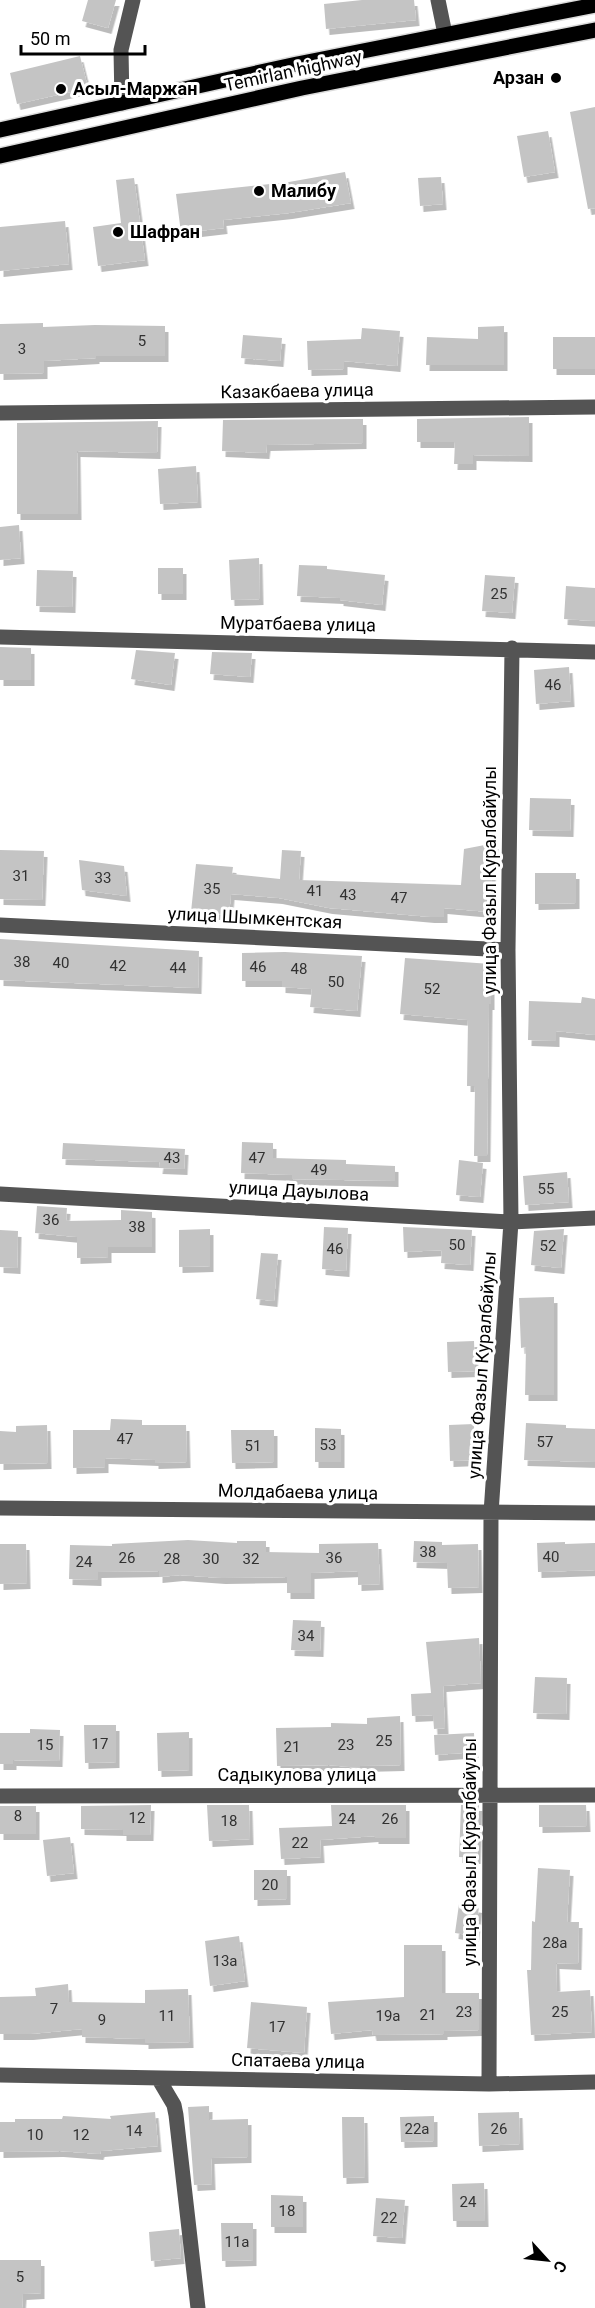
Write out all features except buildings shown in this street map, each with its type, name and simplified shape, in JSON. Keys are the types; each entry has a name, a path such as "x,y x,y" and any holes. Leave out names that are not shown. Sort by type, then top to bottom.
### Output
{"main road":[{"name":"Temirlan highway","path":"0,130 445,34 595,5"},
{"name":"Temirlan highway","path":"0,156 302,88 595,30"}],"street":[{"path":"122,103 121,50 133,0"},
{"path":"438,0 445,34"},
{"name":"Казакбаева улица","path":"0,413 595,407"},
{"name":"Муратбаева улица","path":"0,637 595,651"},
{"name":"улица Фазыл Куралбайулы","path":"489,2084 491,1513 511,1222 508,950 512,648"},
{"name":"улица Шымкентская","path":"0,925 508,950"},
{"name":"улица Дауылова","path":"0,1194 511,1222 595,1218"},
{"name":"Молдабаева улица","path":"0,1508 595,1513"},
{"name":"Садыкулова улица","path":"0,1796 595,1795"},
{"name":"Спатаева улица","path":"0,2075 489,2084 595,2082"},
{"path":"158,2078 174,2105 176,2115 198,2308"}],"place":[{"name":"Арзан","path":"556,78"},
{"name":"Асыл-Маржан","path":"61,89"},
{"name":"Малибу","path":"259,191"},
{"name":"Шафран","path":"118,232"}]}
